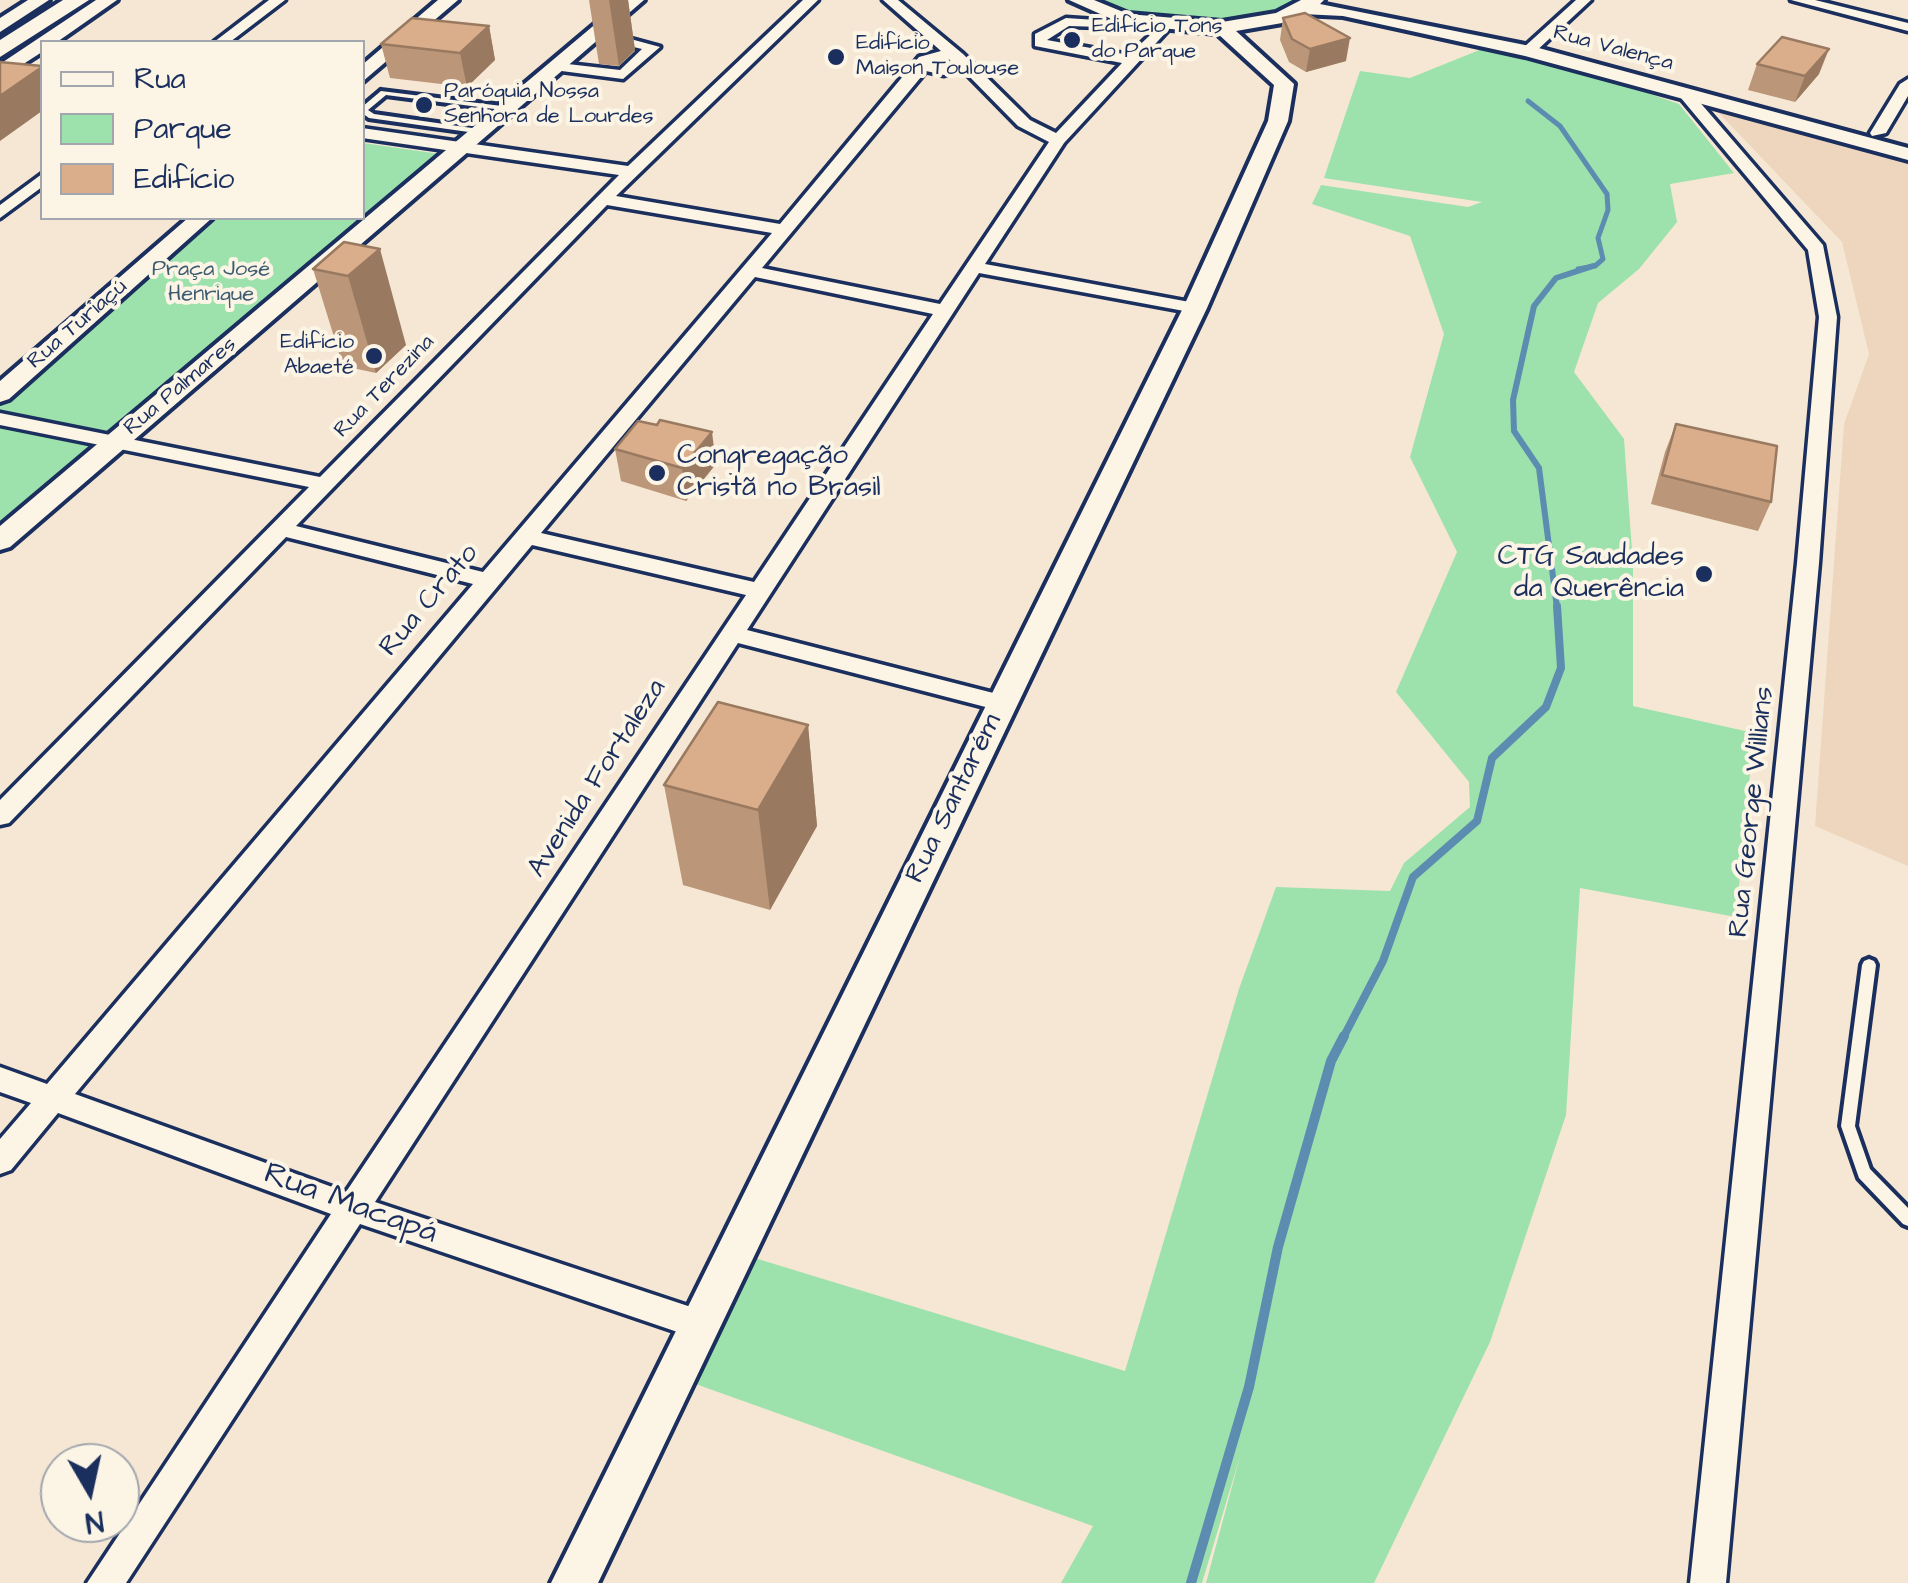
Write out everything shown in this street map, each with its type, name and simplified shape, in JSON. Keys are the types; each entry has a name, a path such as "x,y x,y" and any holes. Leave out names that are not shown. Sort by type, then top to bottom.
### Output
{"main road":[{"path":"0,40 62,0"},
{"path":"5,71 78,0"}],"street":[{"path":"0,26 40,0"},
{"path":"48,40 108,0"},
{"path":"224,40 278,0"},
{"path":"365,73 449,0"},
{"name":"Rua Palmares","path":"0,540 477,139 635,0"},
{"name":"Rua Terezina","path":"0,816 603,199 811,0"},
{"path":"890,0 930,36 954,65 978,79 1024,123 1058,140"},
{"path":"1078,0 1124,19 1164,26 1222,28 1254,24 1309,4"},
{"name":"Rua Valença","path":"1343,0 1908,140"},
{"path":"1532,48 1584,0"},
{"path":"1798,0 1908,26"},
{"name":"Rua Valença","path":"1309,4 1532,48 1686,95 1908,154"},
{"path":"1096,24 1066,22 1040,37 1040,43 1131,60"},
{"name":"Avenida Fortaleza","path":"105,1583 1058,140 1164,26"},
{"name":"Rua Santarém","path":"574,1583 1194,308 1284,101 1284,84 1278,76 1222,28"},
{"path":"558,68 623,76 653,47 640,40 596,34"},
{"path":"921,68 930,36"},
{"path":"5,71 40,46"},
{"path":"921,68 954,65"},
{"path":"921,68 954,65"},
{"name":"Rua Crato","path":"0,1160 921,68"},
{"path":"1878,132 1908,84"},
{"name":"Rua George Willians","path":"1686,95 1817,249 1828,316 1808,563 1708,1583"},
{"path":"1024,123 1077,117"},
{"path":"365,133 477,139 632,172"},
{"path":"0,213 40,182"},
{"path":"603,199 782,229"},
{"name":"Rua Turiaçú","path":"0,394 199,220"},
{"path":"976,267 1194,308"},
{"path":"748,270 945,310"},
{"path":"0,419 325,484"},
{"path":"282,529 486,580"},
{"path":"524,536 760,590"},
{"path":"730,633 1001,703"},
{"name":"Rua Macapá","path":"0,1079 352,1208 701,1326"}],"lane":[{"path":"365,108 384,94 510,109"},
{"path":"365,111 477,139"},
{"path":"1869,965 1848,1126 1864,1174 1908,1219"}],"shaded area":[{"path":"1717,111 1908,162 1908,866 1815,826 1844,424 1869,354 1842,242"}],"green space":[{"path":"1085,0 1298,0 1265,15 1218,23 1122,15"},
{"path":"1482,49 1616,82 1679,104 1734,173 1670,184 1677,222 1639,269 1598,303 1574,372 1624,439 1633,565 1633,706 1754,733 1736,917 1580,888 1566,1115 1490,1342 1374,1583 1206,1583 1241,1453 1202,1583 1061,1583 1093,1526 676,1377 748,1256 1125,1371 1239,989 1276,887 1390,891 1404,863 1470,807 1469,782 1396,692 1457,552 1410,457 1444,334 1410,236 1312,204 1321,185 1468,207 1482,202 1324,178 1360,71 1410,78"},
{"name":"Praça José Henrique","path":"365,143 440,154 365,217"},
{"name":"Praça José Henrique","path":"213,220 361,220 0,521 0,405"}],"building":[{"path":"1305,13 1350,38 1310,49 1292,39 1283,18"},
{"path":"412,18 489,26 460,53 381,44"},
{"path":"1782,37 1829,49 1805,76 1757,64"},
{"path":"0,62 40,66 40,68 0,96"},
{"path":"344,242 380,249 348,276 313,269"},
{"path":"660,420 712,432 682,468 615,449 638,421 657,425"},
{"path":"1676,424 1777,446 1771,502 1662,475"},
{"path":"718,702 808,725 758,810 664,785"}],"waterway":[{"path":"1528,101 1560,126 1607,194 1608,210 1598,238 1603,259 1591,267"},
{"path":"1557,608 1539,468 1514,431 1513,400 1534,306 1556,278 1591,267"},
{"path":"1578,269 1591,267"},
{"path":"1343,1038 1383,961 1413,877 1477,821 1492,758 1546,707 1561,668 1557,606"},
{"path":"1191,1583 1249,1387 1278,1247 1331,1061 1344,1036"}],"place":[{"name":"Edifício Tons do Parque","path":"1072,40"},
{"name":"Edifício Maison Toulouse","path":"836,57"},
{"name":"Paróquia Nossa Senhora de Lourdes","path":"424,105"},
{"name":"Edifício Abaeté","path":"374,356"},
{"name":"Congregação Cristã no Brasil","path":"657,473"},
{"name":"CTG Saudades da Querência","path":"1704,574"}]}
